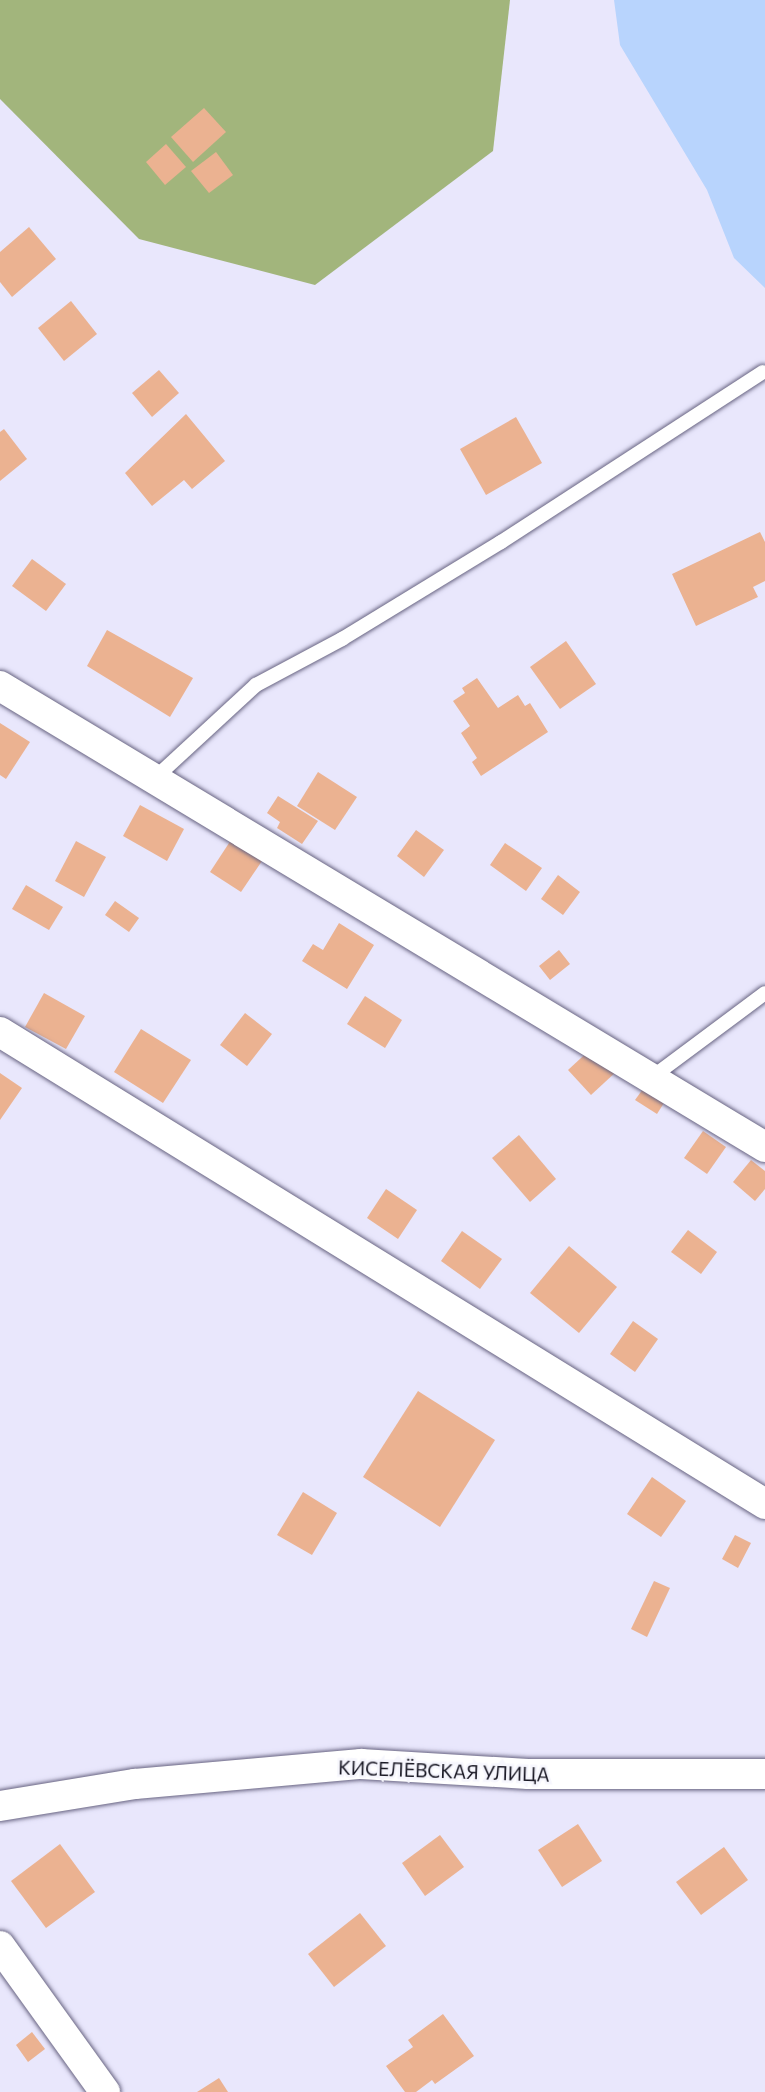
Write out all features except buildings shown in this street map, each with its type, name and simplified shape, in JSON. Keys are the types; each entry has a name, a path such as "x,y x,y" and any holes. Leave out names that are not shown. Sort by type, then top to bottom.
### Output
{"street":[{"path":"0,686 765,1147"},
{"path":"0,1032 765,1504"},
{"name":"КИСЕЛЁВСКАЯ УЛИЦА","path":"0,1806 135,1784 361,1764 528,1774 765,1774"},
{"path":"0,1946 105,2092"}],"lane":[{"path":"154,779 256,685 342,639 501,542 763,372"},
{"path":"651,1078 765,993"}],"green space":[{"path":"0,0 510,0 493,151 315,285 139,239 0,99"}],"water":[{"path":"614,0 765,0 765,288 734,258 707,190 620,45"}]}
